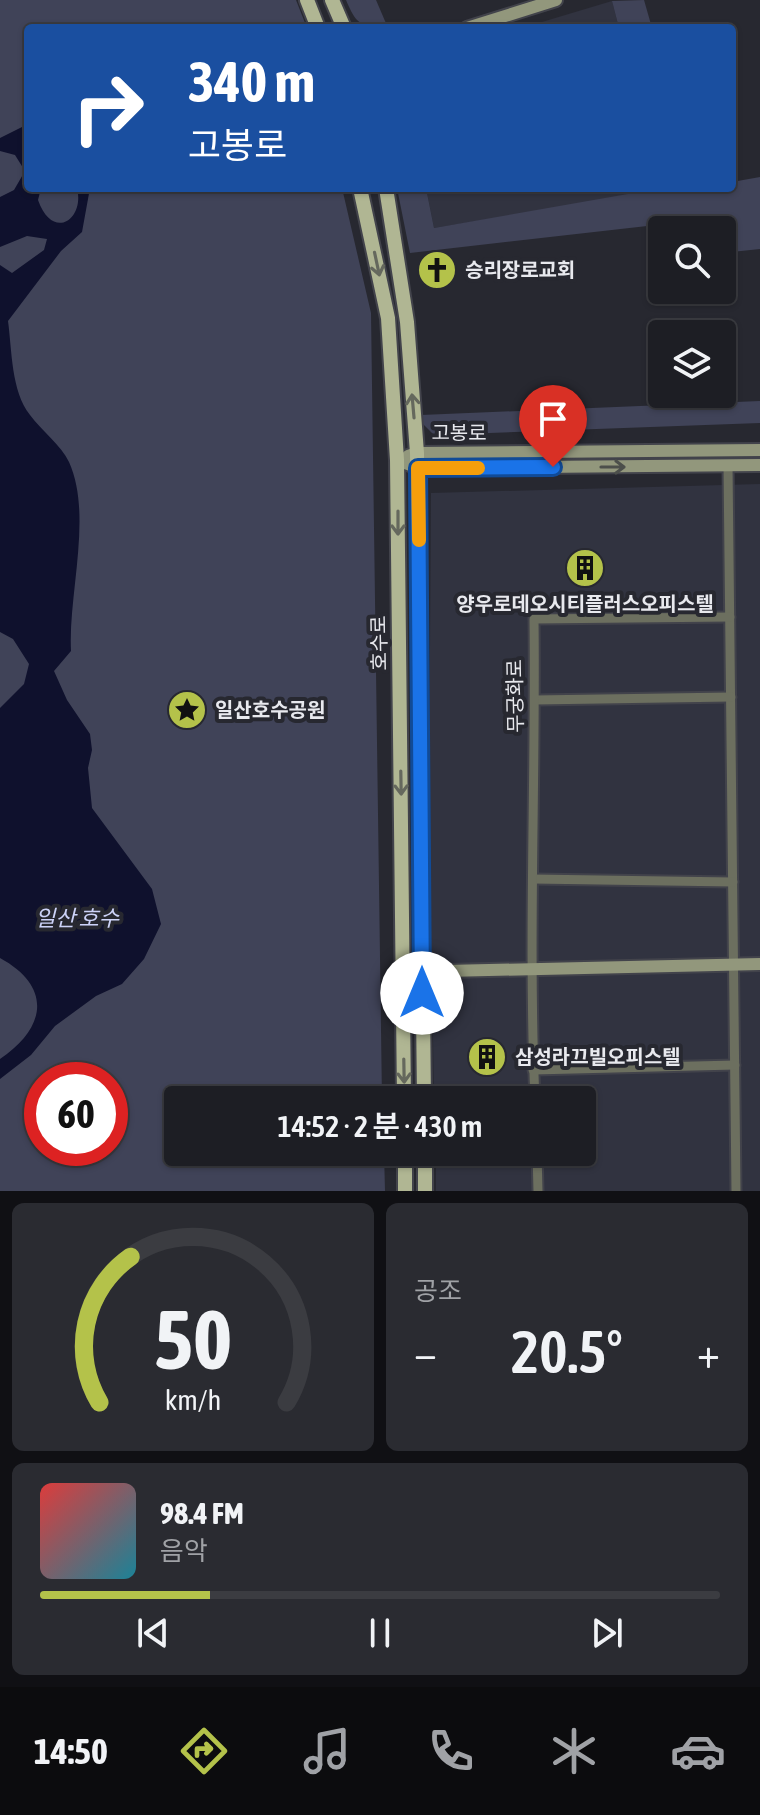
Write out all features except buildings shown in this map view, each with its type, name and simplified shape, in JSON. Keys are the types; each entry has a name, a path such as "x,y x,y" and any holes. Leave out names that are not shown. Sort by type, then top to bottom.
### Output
{"main road":[{"path":"307,0 316,24"},
{"path":"332,0 342,24"},
{"path":"480,24 556,0"},
{"name":"호수로","path":"361,192 388,318 397,460 404,1086"},
{"name":"호수로","path":"387,192 407,322 418,461 424,1086"},
{"name":"고봉로","path":"418,461 760,450"},
{"name":"고봉로","path":"397,460 760,465"},
{"path":"403,972 760,964"},
{"path":"405,1166 405,1191"},
{"path":"425,1166 425,1191"}],"street":[{"path":"728,466 736,1191"},
{"name":"무궁화로","path":"534,1086 534,619 730,617"},
{"path":"535,700 731,697"},
{"path":"533,879 733,882"},
{"path":"533,1070 735,1065"},
{"path":"537,1166 538,1191"}],"shaded area":[{"name":"일산호수공원","path":"0,0 296,0 305,24 24,24 24,192 343,192 371,313 382,1086 164,1086 164,1166 384,1166 385,1191 0,1191"},
{"path":"346,0 376,0 386,24 363,24"},
{"path":"644,0 651,24 618,24 612,1"},
{"path":"612,1 618,24 535,24"},
{"path":"760,177 760,249 736,252 736,216 648,216 648,226 410,253 398,192 427,192 434,228 639,192 736,192 736,181"},
{"path":"427,192 657,192 434,228"},
{"path":"760,401 760,423 434,435 421,422 421,415 648,406 736,408 736,402"},
{"path":"760,484 760,1191 436,1191 436,1166 596,1166 596,1086 434,1086 429,802 431,493"}],"water":[{"name":"일산 호수","path":"24,126 24,169 15,155 0,151 0,138"},
{"name":"일산 호수","path":"24,173 24,192 40,192 38,200 44,213 59,223 72,216 77,192 89,192 82,232 61,251 8,321 19,394 30,415 69,462 76,483 79,530 71,651 54,671 67,700 90,734 92,750 88,768 92,808 152,889 161,924 144,959 122,984 96,996 55,1026 31,1055 0,1079 0,1059 27,1034 37,1008 29,982 0,958 0,708 24,684 29,664 13,639 0,632 0,265 12,273 44,250 47,239 27,236 0,247 0,197 14,190"}],"slow traffic":[{"path":"419,540 418,468 478,468"}],"place":[{"name":"승리장로교회","path":"437,270"},
{"name":"양우로데오시티플러스오피스텔","path":"585,568"},
{"name":"일산호수공원","path":"187,710"},
{"name":"삼성라끄빌오피스텔","path":"487,1057"}],"route":[{"path":"422,993 418,468 553,467"}]}
